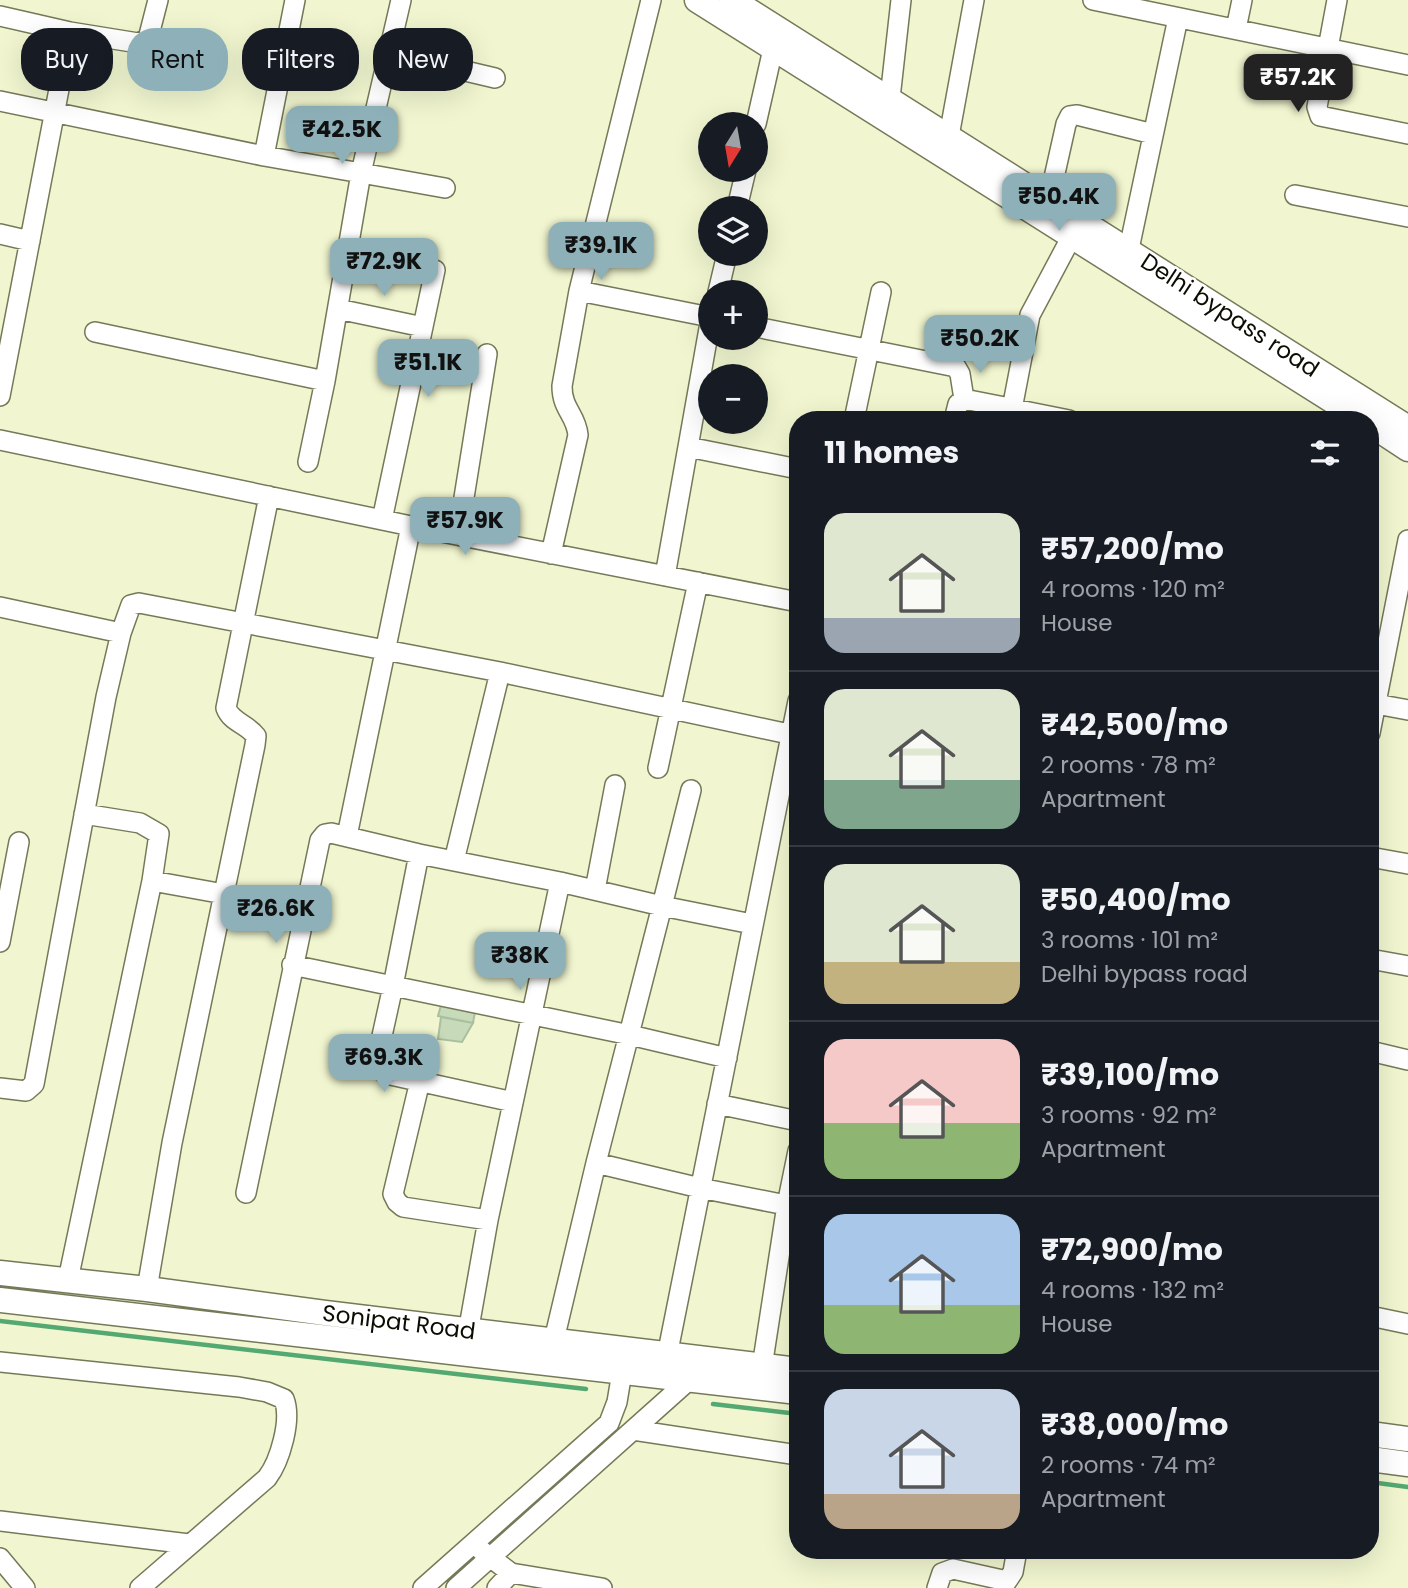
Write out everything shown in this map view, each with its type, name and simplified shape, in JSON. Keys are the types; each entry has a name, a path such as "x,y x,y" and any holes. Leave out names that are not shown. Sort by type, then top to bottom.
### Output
{"main road":[{"name":"Delhi bypass road","path":"697,0 1072,236 1127,260 1408,428"},
{"name":"Delhi bypass road","path":"740,2 1049,200 1127,260 1350,411"},
{"name":"Delhi bypass road","path":"1379,430 1408,449"},
{"name":"Sonipat Road","path":"0,1273 147,1289 466,1342 554,1340 624,1361"},
{"name":"Sonipat Road","path":"0,1300 466,1342 665,1365 789,1369"},
{"name":"Sonipat Road","path":"665,1365 689,1380 789,1391"},
{"path":"1379,1435 1408,1439"},
{"path":"1379,1461 1408,1464"}],"street":[{"path":"113,38 144,42 150,33 158,0"},
{"path":"264,156 295,0"},
{"path":"395,28 401,0"},
{"path":"551,554 578,435 574,418 562,402 562,386 579,291 650,0"},
{"path":"890,98 901,0"},
{"path":"949,136 974,0"},
{"path":"1236,29 1242,0"},
{"path":"1337,0 1317,107 1320,116 1408,134"},
{"path":"1103,1 1408,65"},
{"path":"0,16 52,28"},
{"path":"1127,260 1178,18"},
{"path":"759,112 773,49"},
{"path":"473,73 495,78"},
{"path":"0,396 58,91"},
{"path":"308,462 325,381 361,173 380,91"},
{"path":"0,101 264,156 445,188"},
{"path":"1049,200 1070,116 1077,115 1153,134"},
{"path":"1295,195 1408,217"},
{"path":"0,234 30,241"},
{"path":"1012,409 1030,315 1072,236"},
{"path":"382,520 435,270"},
{"path":"579,291 698,315"},
{"path":"856,411 881,292"},
{"path":"338,309 423,327"},
{"path":"768,329 956,367 960,374 964,399"},
{"path":"95,332 325,381"},
{"path":"665,576 705,350"},
{"path":"457,536 487,354"},
{"path":"964,399 1022,411"},
{"path":"956,411 958,404 964,399"},
{"path":"0,440 457,536 789,599"},
{"path":"688,447 789,467"},
{"path":"147,1289 172,1143 255,745 256,736 250,728 233,719 226,708 269,496"},
{"path":"347,836 411,526"},
{"path":"1379,650 1408,540"},
{"path":"658,768 698,582"},
{"path":"0,1087 26,1091 34,1084 106,697 121,633 131,605 139,603 500,673 789,734"},
{"path":"0,607 121,633"},
{"path":"454,861 500,673"},
{"path":"1379,705 1408,710"},
{"path":"665,1365 752,924 789,761"},
{"path":"594,890 615,785"},
{"path":"554,1340 691,790"},
{"path":"68,1280 152,881 159,834 140,823 85,814"},
{"path":"246,1193 292,965 320,840 325,834 347,836 419,854 752,924"},
{"path":"0,942 19,842"},
{"path":"419,854 377,1063 380,1070 386,1074 513,1102"},
{"path":"1379,859 1408,864"},
{"path":"152,881 304,912"},
{"path":"466,1342 488,1220 560,882"},
{"path":"1379,960 1408,966"},
{"path":"292,965 630,1035 727,1058"},
{"path":"1379,1053 1408,1060"},
{"path":"420,1081 393,1194 403,1207 488,1220"},
{"path":"717,1104 789,1119"},
{"path":"596,1163 789,1205"},
{"path":"762,1367 789,1222"},
{"path":"1379,1318 1408,1324"},
{"path":"423,1588 609,1423 617,1402 624,1361"},
{"path":"0,1362 239,1387 285,1399 288,1409 277,1466 267,1478 140,1588"},
{"path":"456,1588 689,1380"},
{"path":"633,1430 789,1454"},
{"path":"0,1521 189,1544"},
{"path":"473,1544 511,1573 602,1588"},
{"path":"0,1558 25,1588"},
{"path":"937,1588 942,1573 954,1569 1007,1581 1013,1572 1015,1559"},
{"path":"496,1588 511,1573"}],"building":[{"path":"443,998 476,1006 473,1023 438,1016"},
{"path":"441,1017 473,1023 462,1042 438,1039"}],"waterway":[{"path":"0,1321 586,1389"},
{"path":"713,1404 789,1413"},
{"path":"1379,1483 1408,1487"}]}
